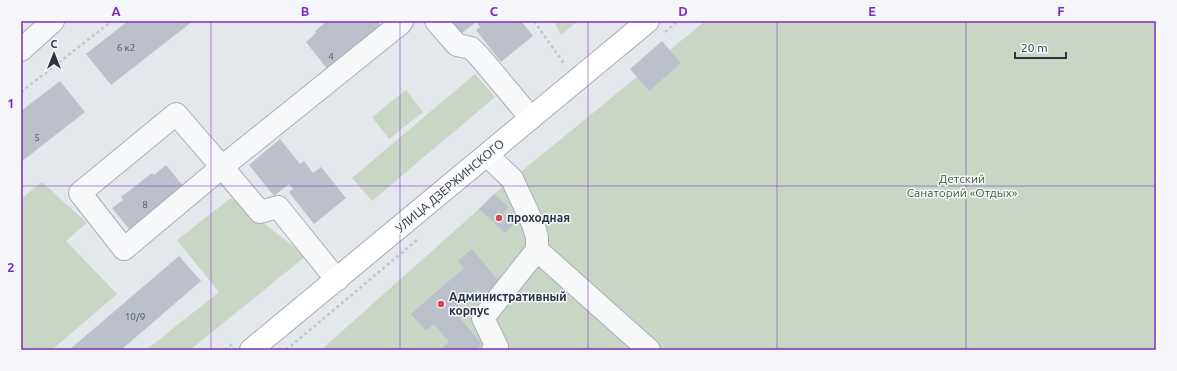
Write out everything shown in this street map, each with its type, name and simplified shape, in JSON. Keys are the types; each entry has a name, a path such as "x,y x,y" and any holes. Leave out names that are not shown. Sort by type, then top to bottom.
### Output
{"main road":[{"name":"УЛИЦА ДЗЕРЖИНСКОГО","path":"251,350 648,21"}],"lane":[{"path":"21,50 53,21"},
{"path":"337,280 278,207 260,212 222,167 176,114 80,193 124,249 222,167 402,21"},
{"path":"436,21 457,45 471,48 480,56 531,118"},
{"path":"487,155 512,179 533,224 537,237 537,250 483,318 497,347 493,350"},
{"path":"537,250 649,350"}],"path":[{"path":"21,92 112,21"},
{"path":"534,21 568,69"}],"green space":[{"path":"554,21 578,21 561,35"},
{"name":"Детский Санаторий «Отдых»","path":"705,21 1156,21 1156,350 321,350 494,194"},
{"path":"475,74 495,97 372,201 352,178"},
{"path":"406,90 423,112 389,139 372,117"},
{"path":"42,182 87,223 66,241 117,294 52,350 21,350 21,199"},
{"path":"231,198 306,256 190,350 146,350 219,292 177,240"}],"building":[{"path":"128,21 193,21 111,85 86,54"},
{"path":"327,21 377,21 381,26 328,70 306,42 316,33 315,31"},
{"path":"450,21 521,21 533,36 501,62 476,30 480,27 476,22 461,34"},
{"path":"662,41 681,63 649,91 630,69"},
{"path":"60,81 85,112 21,162 21,111"},
{"path":"280,139 300,164 304,161 313,173 321,167 346,198 314,224 289,192 293,189 289,184 274,196 249,165"},
{"path":"166,165 188,192 134,235 112,208 123,200 121,197 152,173 154,175"},
{"name":"проходная","path":"494,194 509,207 503,213 515,223 505,233 479,209"},
{"name":"Административный корпус","path":"472,249 502,285 486,298 478,289 453,310 482,344 475,350 446,350 443,347 449,342 434,324 426,331 411,314 464,268 458,261"},
{"path":"179,256 201,281 121,350 69,350"}],"place":[{"name":"проходная","path":"499,218"},
{"name":"Административный корпус","path":"441,304"}]}
